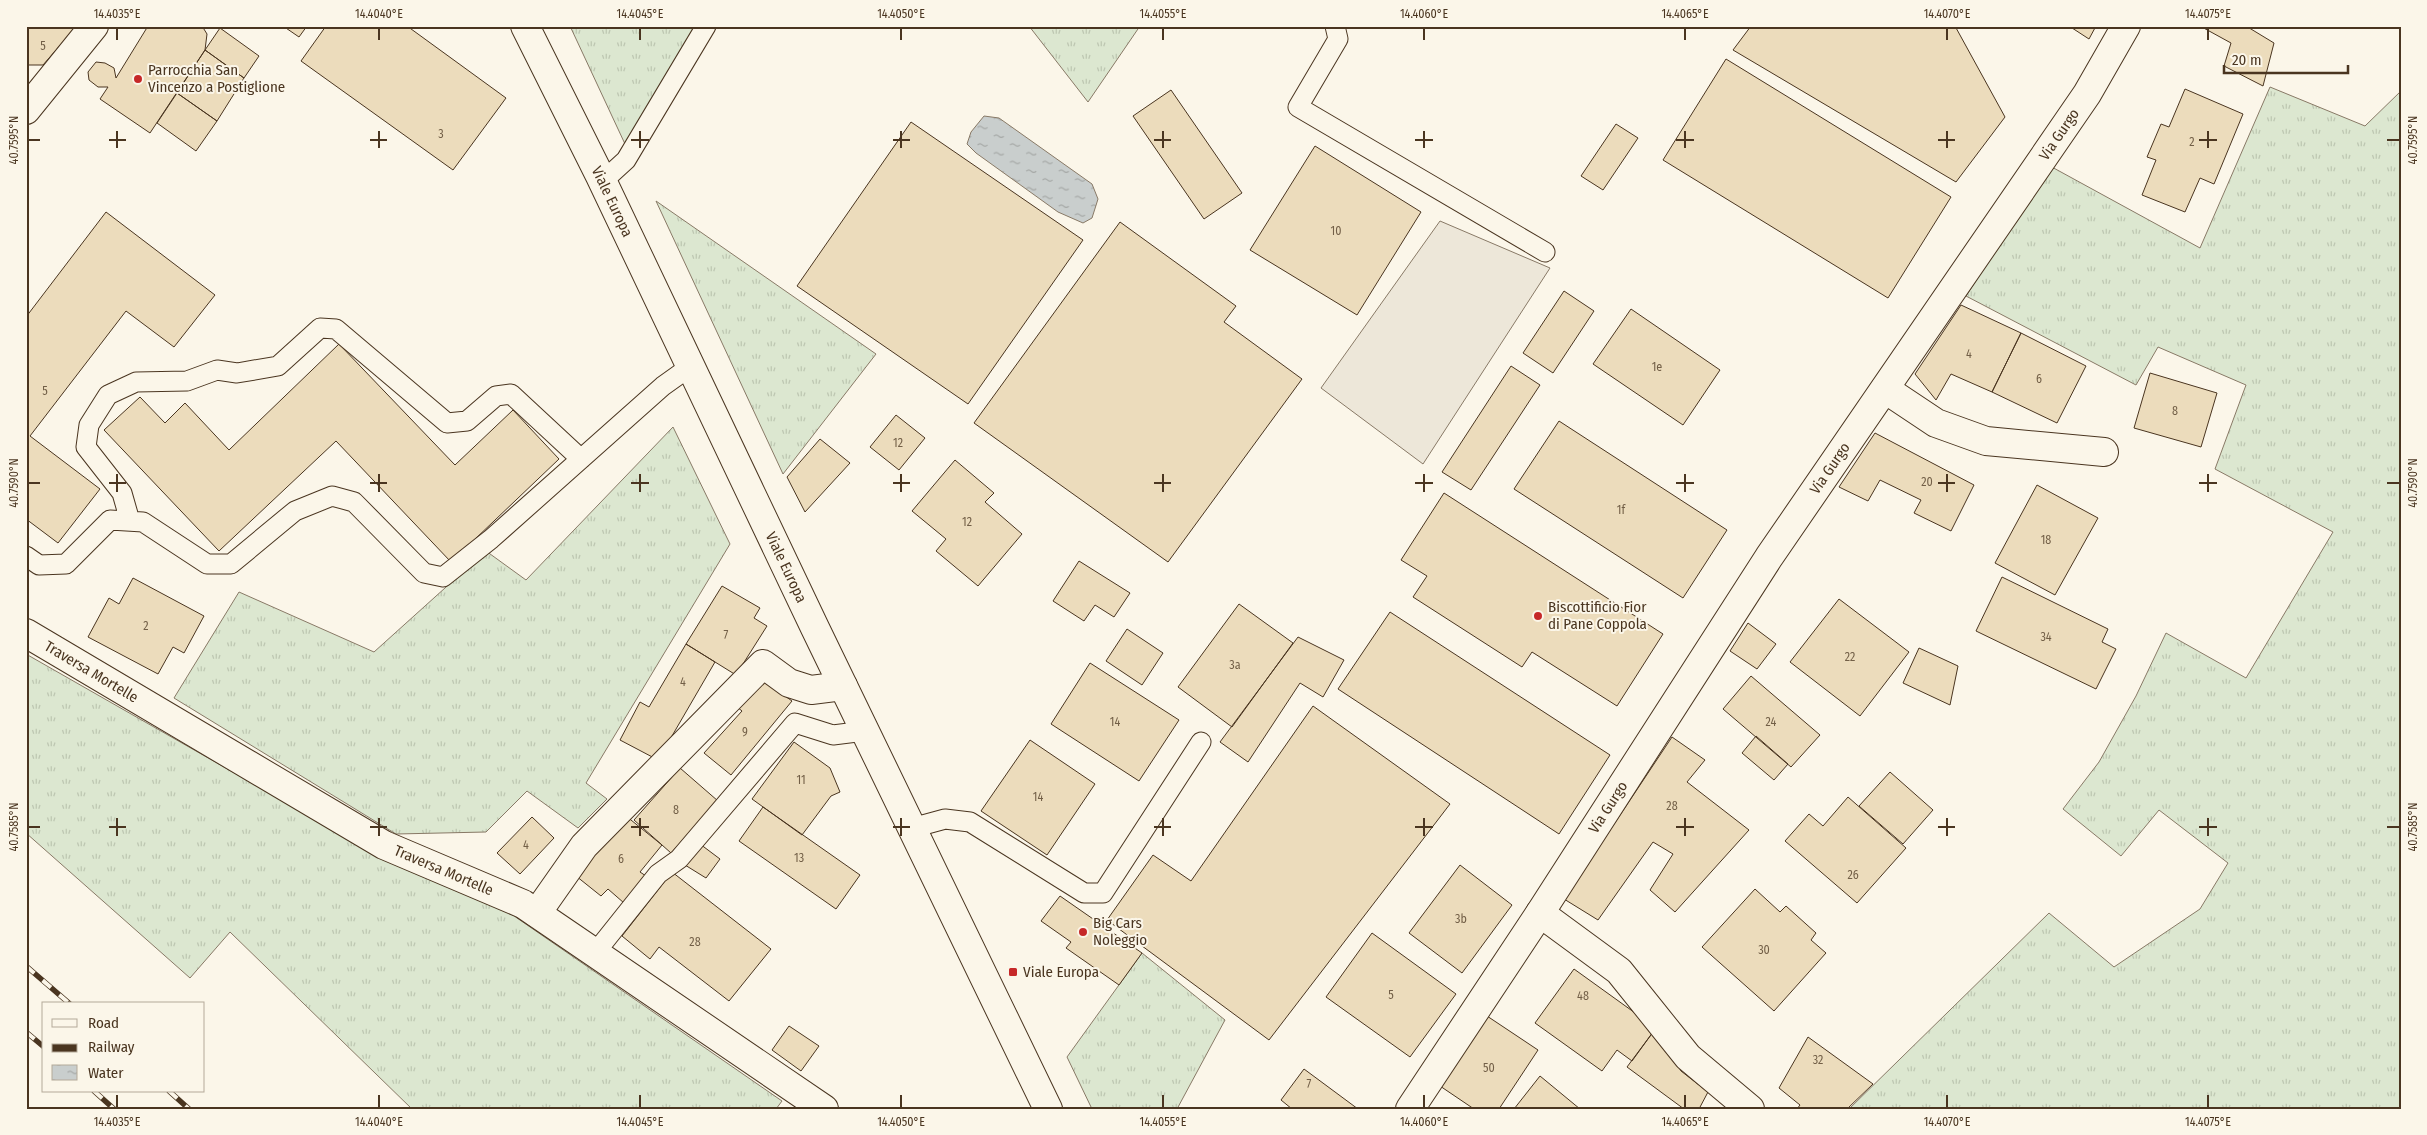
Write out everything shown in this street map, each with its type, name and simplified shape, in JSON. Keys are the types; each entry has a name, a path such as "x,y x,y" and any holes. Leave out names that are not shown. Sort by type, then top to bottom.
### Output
{"street":[{"path":"30,97 94,26"},
{"name":"Viale Europa","path":"525,26 603,182 843,686 1048,1109"},
{"name":"Via Gurgo","path":"1410,1109 1540,914 1769,558 2087,94 2126,26"},
{"path":"1885,389 1936,423 1986,441 2104,452"},
{"name":"Traversa Mortelle","path":"26,633 384,845 523,904 824,1109"},
{"path":"537,914 584,846 763,664 789,683 811,690 843,686"},
{"path":"1540,914 1619,970 1688,1057 1750,1109"}],"lane":[{"path":"603,182 626,160 706,26"},
{"path":"1335,26 1338,39 1298,107 1545,252"},
{"path":"130,521 122,493 86,448 89,425 108,395 136,382 187,381 217,370 237,373 278,366 320,328 336,329 447,423 468,421 496,396 511,394 581,459"},
{"path":"26,556 39,565 66,564 110,520 143,522 207,564 231,564 295,511 332,496 354,502 424,573 443,577 491,539 664,386 691,366"},
{"path":"595,953 658,874 679,858 795,723 833,735 865,731"},
{"path":"912,828 945,819 970,822 1084,893 1103,893 1201,742"}],"green space":[{"path":"570,26 696,26 625,144"},
{"path":"1029,26 1140,26 1088,102"},
{"path":"2270,87 2365,126 2401,91 2401,1109 1849,1109 2049,913 2114,967 2200,909 2228,863 2159,810 2121,856 2063,809 2099,762 2136,696 2166,633 2246,678 2333,532 2215,469 2246,385 2158,347 2136,385 1966,296 2050,166 2200,248"},
{"path":"656,201 876,354 783,474"},
{"path":"673,427 730,544 586,783 607,799 578,828 527,791 486,832 396,834 174,698 239,592 374,652 486,551 526,580"},
{"path":"26,654 373,852 504,909 782,1101 776,1109 412,1109 230,932 190,978 26,833"},
{"path":"1142,953 1225,1020 1177,1109 1092,1109 1067,1057"}],"shaded area":[{"path":"1440,221 1550,268 1423,464 1321,388"}],"water":[{"path":"984,116 999,118 1092,184 1098,199 1092,218 1083,223 1058,212 976,153 967,144 971,132"}],"building":[{"path":"26,26 77,26 43,65 26,65"},
{"name":"Parrocchia San Vincenzo a Postiglione","path":"148,26 202,26 207,34 205,50 150,133 100,99 108,87 98,87 89,80 88,72 96,62 105,63 114,68 116,78"},
{"path":"283,26 307,26 299,37"},
{"path":"326,26 407,26 506,98 453,170 301,61"},
{"path":"1751,26 1955,26 2005,117 1956,182 1733,50"},
{"path":"2069,26 2096,26 2089,39"},
{"path":"2200,26 2246,26 2274,43 2263,86 2224,66 2231,43"},
{"path":"220,28 259,56 244,78 205,50"},
{"path":"205,50 244,78 217,121 177,93"},
{"path":"1726,59 1951,197 1888,298 1663,160"},
{"path":"2185,89 2243,114 2214,184 2200,178 2185,212 2142,195 2156,160 2147,157 2161,124 2169,127"},
{"path":"1171,90 1242,193 1204,219 1133,116"},
{"path":"177,93 217,121 196,151 157,123"},
{"path":"911,122 1083,240 968,404 797,286"},
{"path":"1616,124 1638,138 1603,190 1581,176"},
{"path":"1315,146 1421,212 1357,315 1250,250"},
{"path":"106,212 215,295 174,347 126,311 30,436 100,489 58,543 26,519 26,317"},
{"path":"1120,222 1236,306 1224,322 1302,379 1168,562 974,423"},
{"path":"1564,291 1594,311 1553,373 1523,353"},
{"path":"1961,305 2021,333 1992,392 1951,374 1936,400 1915,374"},
{"path":"1631,309 1720,370 1683,425 1593,364"},
{"path":"2021,333 2086,366 2057,423 1992,392"},
{"path":"339,344 455,465 513,410 559,459 451,562 336,441 219,551 104,430 140,397 165,423 185,403 229,450"},
{"path":"1511,366 1540,385 1471,490 1442,472"},
{"path":"2150,373 2217,393 2201,447 2134,428"},
{"path":"896,415 925,438 899,470 870,447"},
{"path":"1559,421 1727,530 1683,598 1514,489"},
{"path":"1875,433 1974,485 1951,531 1914,513 1921,500 1880,480 1868,501 1839,487"},
{"path":"820,439 850,463 805,512 787,477"},
{"path":"955,460 994,493 985,502 1022,534 978,586 936,551 946,539 912,511"},
{"path":"2037,485 2098,518 2055,595 1995,563"},
{"name":"Biscottificio Fior di Pane Coppola","path":"1444,493 1663,634 1617,706 1532,652 1522,667 1413,597 1427,576 1401,560"},
{"path":"1079,561 1130,593 1114,617 1095,605 1084,621 1053,601"},
{"path":"2002,577 2108,629 2102,642 2116,649 2096,689 1976,631"},
{"path":"133,578 204,616 184,653 173,647 158,674 88,637 109,598 119,604"},
{"path":"722,586 760,608 754,618 767,626 736,675 686,644"},
{"path":"1839,599 1909,652 1860,716 1790,662"},
{"path":"1239,604 1293,643 1232,727 1178,687"},
{"path":"1390,612 1610,755 1559,834 1338,689"},
{"path":"1748,623 1776,644 1757,669 1730,651"},
{"path":"1127,629 1163,653 1142,685 1106,661"},
{"path":"1298,637 1344,660 1323,697 1300,683 1248,762 1220,742"},
{"path":"686,644 715,662 658,760 620,740 640,702 649,707"},
{"path":"1919,648 1958,666 1950,705 1903,683"},
{"path":"1090,663 1179,720 1139,781 1051,724"},
{"path":"1751,676 1820,735 1791,767 1723,709"},
{"path":"764,681 792,701 731,775 704,753 742,711 737,707"},
{"path":"1313,706 1450,804 1269,1040 1107,920 1153,855 1191,881"},
{"path":"1756,736 1788,764 1774,780 1742,753"},
{"path":"1672,737 1705,760 1687,782 1749,830 1675,912 1650,890 1673,854 1653,842 1598,920 1564,899"},
{"path":"1030,740 1095,784 1047,855 981,811"},
{"path":"794,742 830,768 840,792 831,796 802,835 752,799"},
{"path":"680,768 718,801 671,853 634,820"},
{"path":"1890,772 1933,810 1903,844 1859,806"},
{"path":"1848,797 1906,848 1857,903 1785,841 1809,814 1823,826"},
{"path":"763,807 860,875 836,909 739,841"},
{"path":"626,816 662,845 640,872 646,876 624,903 608,889 601,896 576,876"},
{"path":"532,817 554,838 520,874 497,853"},
{"path":"696,841 720,859 706,878 685,865"},
{"path":"1460,865 1512,905 1462,973 1409,933"},
{"path":"672,872 771,949 729,1001 659,947 650,959 622,936"},
{"path":"1755,889 1780,912 1786,906 1816,933 1811,940 1826,953 1774,1011 1702,947"},
{"name":"Big Cars Noleggio","path":"1060,896 1142,953 1119,985 1066,948 1071,942 1041,921"},
{"path":"1372,933 1456,994 1410,1057 1326,997"},
{"path":"1574,969 1656,1028 1632,1061 1617,1050 1602,1071 1535,1023"},
{"path":"1487,1016 1538,1050 1499,1109 1474,1109 1440,1086"},
{"path":"789,1026 819,1046 801,1071 772,1050"},
{"path":"1656,1028 1681,1071 1708,1092 1699,1109 1684,1109 1627,1067"},
{"path":"1808,1037 1873,1084 1847,1109 1797,1109 1800,1105 1779,1088"},
{"path":"1304,1069 1358,1109 1292,1109 1281,1100"},
{"path":"1540,1076 1580,1109 1514,1109"}],"railway":[{"path":"26,966 68,1002"},
{"path":"26,1032 42,1045"},
{"path":"95,1092 114,1109"},
{"path":"170,1092 189,1109"}],"place":[{"name":"Parrocchia San Vincenzo a Postiglione","path":"138,79"},
{"name":"Biscottificio Fior di Pane Coppola","path":"1538,616"},
{"name":"Big Cars Noleggio","path":"1083,932"},
{"name":"Viale Europa","path":"1013,972"}]}
